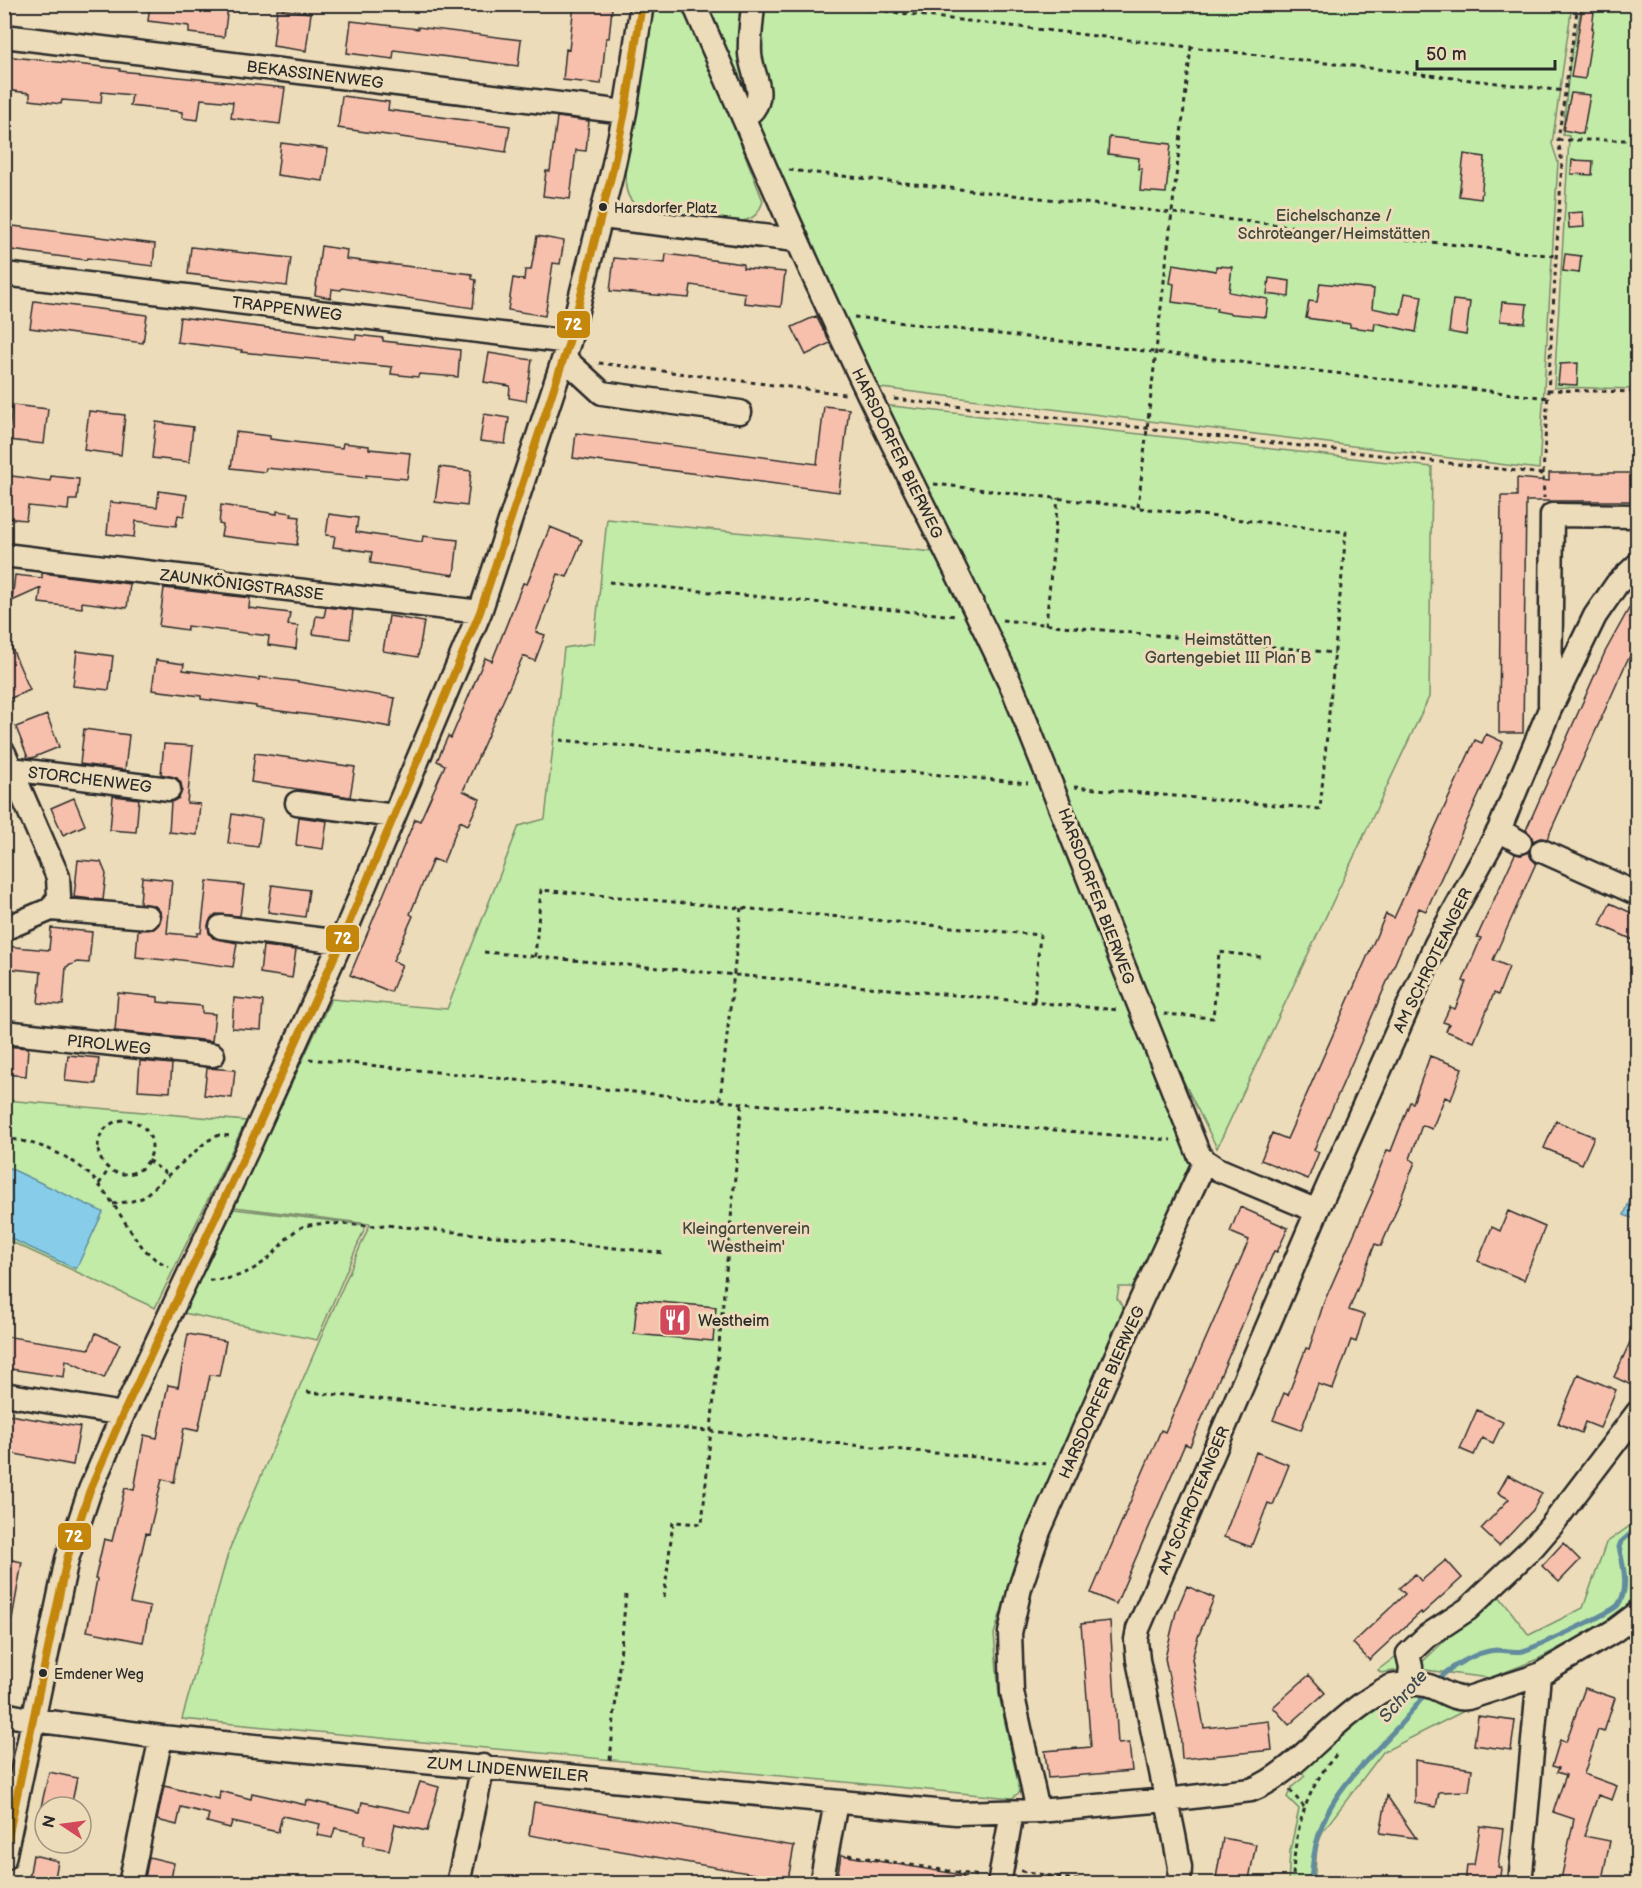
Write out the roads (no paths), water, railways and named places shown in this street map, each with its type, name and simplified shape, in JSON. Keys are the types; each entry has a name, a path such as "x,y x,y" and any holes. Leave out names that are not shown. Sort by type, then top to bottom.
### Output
{"street":[{"path":"4,1858 73,1537 90,1490 187,1275 250,1144 340,942 480,612 567,350 602,217 625,112 642,4"},
{"name":"HARSDORFER BIERWEG","path":"694,4 796,240 869,396 1013,689 1199,1151 1039,1531 1020,1588 1010,1633 1012,1692 1038,1811"},
{"path":"743,117 754,108 758,99 758,85 750,62 753,4"},
{"name":"BEKASSINENWEG","path":"4,36 625,112"},
{"path":"602,217 796,240"},
{"name":"TRAPPENWEG","path":"4,274 567,350"},
{"path":"567,350 602,393 740,412"},
{"name":"AM SCHROTEANGER","path":"1550,709 1552,515 1638,516"},
{"name":"ZAUNKÖNIGSTRASSE","path":"4,555 480,612"},
{"name":"AM SCHROTEANGER","path":"1179,1884 1178,1856 1138,1660 1137,1633 1317,1211 1436,944 1499,830 1550,709 1595,616 1617,584 1638,564"},
{"name":"STORCHENWEG","path":"8,761 169,789"},
{"name":"STORCHENWEG","path":"8,761 58,877 59,897 51,909"},
{"path":"297,803 394,816"},
{"path":"1499,830 1520,842"},
{"path":"1542,851 1638,894"},
{"path":"4,929 51,909 148,917"},
{"path":"221,927 340,942"},
{"name":"PIROLWEG","path":"4,1032 213,1055"},
{"path":"1199,1151 1217,1168 1317,1211"},
{"path":"4,1394 123,1414"},
{"path":"1638,1412 1533,1547 1468,1609 1427,1636 1408,1654 1417,1685 1457,1698 1468,1698 1539,1675 1614,1631 1638,1613"},
{"path":"1520,1884 1539,1675"},
{"name":"ZUM LINDENWEILER","path":"4,1714 161,1737 956,1813 1012,1812 1237,1793 1263,1785 1278,1775 1356,1707 1386,1688 1417,1685"},
{"path":"130,1884 161,1737"},
{"path":"459,1883 483,1766"},
{"path":"821,1884 836,1802"},
{"path":"1000,1877 1012,1812"}],"water":[{"path":"5,1166 103,1212 76,1269 5,1236"},
{"path":"1630,1200 1637,1203 1637,1220 1624,1215"}],"waterway":[{"name":"Schrote","path":"1436,1682 1447,1671 1472,1657 1496,1650 1523,1651 1588,1622 1618,1605 1622,1599 1625,1584 1619,1547 1621,1542 1638,1527"},
{"name":"Schrote","path":"1311,1884 1319,1835 1326,1815 1336,1798 1348,1781 1404,1721 1428,1691"}],"place":[{"name":"Harsdorfer Platz","path":"603,207"},
{"name":"Westheim","path":"675,1320"},
{"name":"Emdener Weg","path":"43,1673"}],"park label":[{"name":"Eichelschanze / Schroteanger/Heimstätten","path":"1334,224"},
{"name":"Heimstätten Gartengebiet III Plan B","path":"1228,648"},
{"name":"Kleingartenverein 'Westheim'","path":"746,1237"}]}
